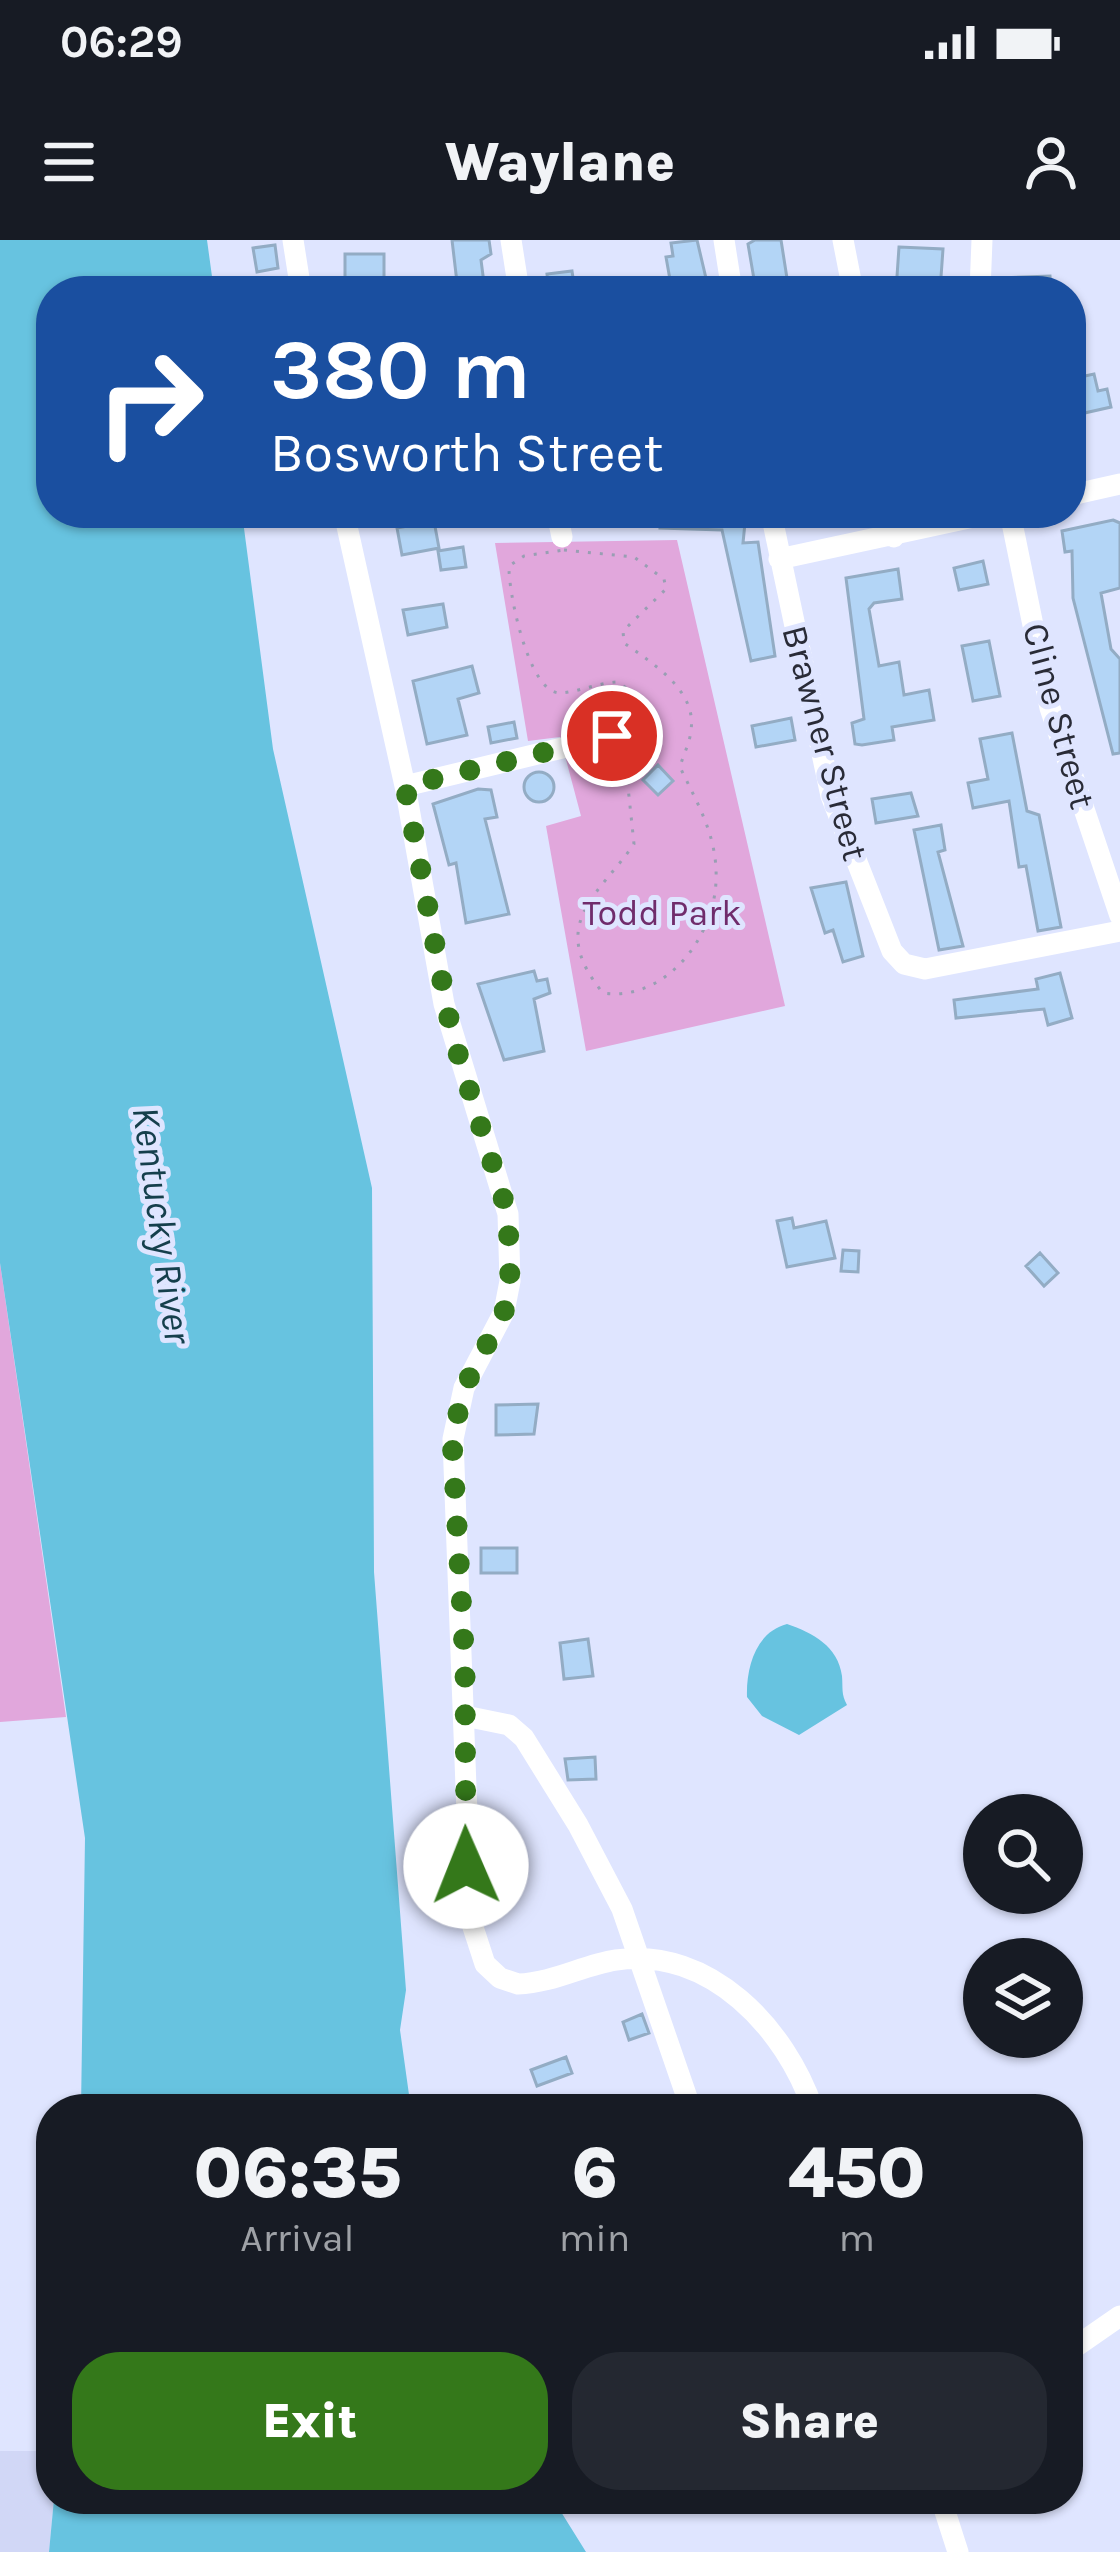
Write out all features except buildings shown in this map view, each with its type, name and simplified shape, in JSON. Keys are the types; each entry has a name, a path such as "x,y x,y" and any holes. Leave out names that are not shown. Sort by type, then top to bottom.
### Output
{"street":[{"path":"293,240 299,276"},
{"path":"511,240 517,276"},
{"path":"724,240 730,276"},
{"path":"843,240 850,276"},
{"path":"981,276 982,240"},
{"path":"1086,492 1120,484"},
{"path":"347,528 405,786 454,1044 508,1214 510,1281 504,1312 464,1388 452,1439 468,1894 476,1945 485,1964 500,1978 538,1983 638,1958 699,1975 765,2020 796,2065 807,2094"},
{"path":"560,528 562,538"},
{"name":"Brawner Street","path":"774,528 816,740 843,835 880,927 904,964 925,969 957,965 1120,931"},
{"path":"892,528 894,537"},
{"path":"779,559 931,528"},
{"name":"Cline Street","path":"1013,528 1050,708 1120,916"},
{"path":"405,786 612,736"},
{"path":"465,1716 509,1725 524,1738 622,1909 686,2094"},
{"path":"1083,2342 1120,2316"},
{"path":"946,2514 958,2552"}],"shaded area":[{"path":"0,2451 36,2451 36,2514 53,2514 49,2552 0,2552"}],"green space":[{"name":"Todd Park","path":"677,540 785,1006 586,1051 546,826 581,816 560,737 528,741 495,543"},
{"path":"0,1263 66,1717 0,1722"}],"water":[{"name":"Kentucky River","path":"0,240 207,240 212,276 36,276 36,528 244,528 273,749 372,1188 374,1572 406,1990 400,2030 409,2094 81,2094 85,1838 0,1263"},
{"path":"787,1624 815,1636 830,1649 840,1666 847,1705 799,1735 762,1716 747,1697 755,1652 776,1628"},
{"path":"53,2514 562,2514 586,2552 49,2552"}],"route":[{"path":"466,1866 465,1664 452,1439 464,1388 504,1312 510,1281 508,1214 459,1065 431,942 405,786 612,736"}]}
